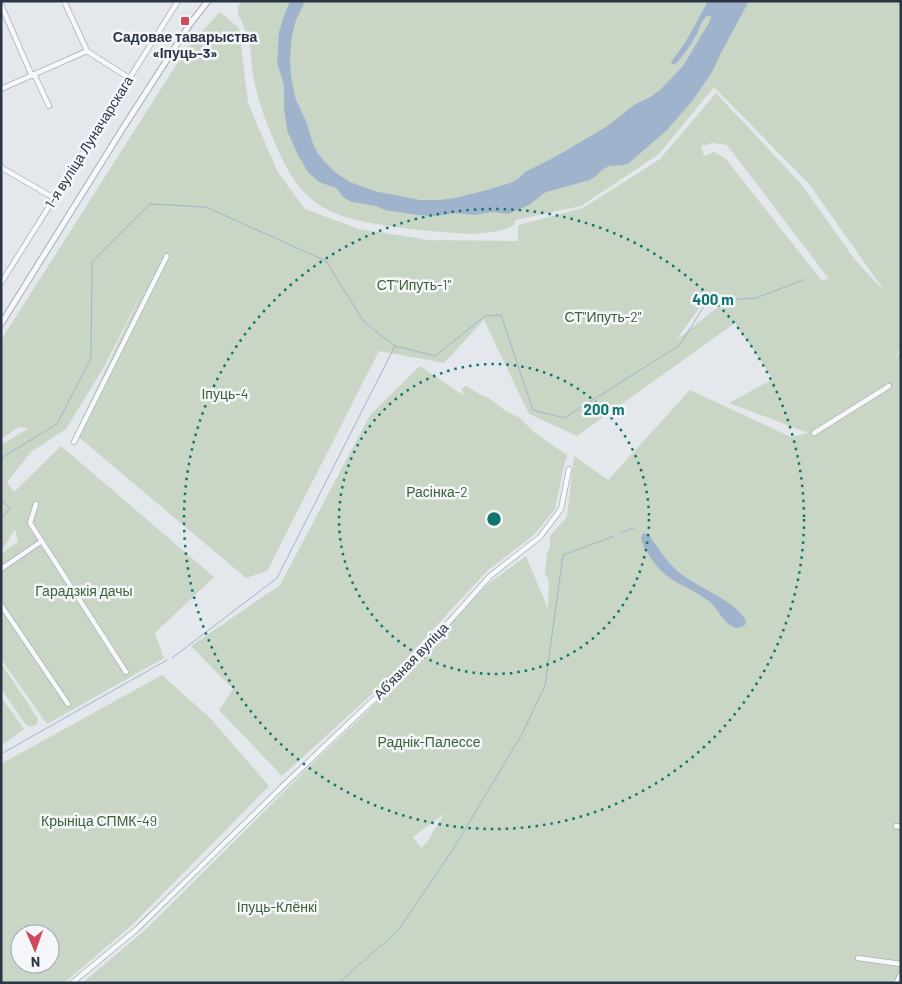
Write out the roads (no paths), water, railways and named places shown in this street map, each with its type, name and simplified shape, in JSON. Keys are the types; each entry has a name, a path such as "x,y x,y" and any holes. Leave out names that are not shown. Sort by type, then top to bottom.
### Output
{"street":[{"path":"64,1 87,52 129,78"},
{"name":"1-я вуліца Луначарскага","path":"1,284 178,1"},
{"path":"1,324 190,24 208,1"},
{"path":"1,5 49,106"},
{"path":"1,89 87,52"},
{"path":"2,168 54,198"},
{"path":"74,442 166,256"},
{"path":"814,434 889,386"},
{"name":"Абʼязная вуліца","path":"72,983 137,929 369,704 398,679 490,576 540,537 562,509 569,469"},
{"path":"36,504 30,522 126,672"},
{"path":"1,569 42,541"},
{"path":"1,605 68,704"},
{"path":"858,958 901,964"},
{"path":"896,983 901,974"}],"water":[{"path":"290,1 305,1 296,20 292,36 291,76 296,100 317,152 336,173 350,182 374,191 420,200 439,200 455,198 510,183 525,172 606,127 634,105 661,89 683,66 710,21 710,16 703,20 687,50 675,64 671,62 685,43 708,1 749,1 712,72 693,100 667,130 629,163 609,166 590,180 546,192 529,205 508,214 491,212 475,215 454,213 436,216 385,210 376,206 352,202 344,198 336,188 319,182 308,172 287,130 284,108 284,85 277,62 279,32"},
{"path":"643,533 649,535 667,561 676,570 734,607 746,621 745,625 737,628 730,625 710,602 662,572 642,542 641,537"}],"waterway":[{"path":"1,458 57,424 91,358 92,262 150,204 206,207 326,261 364,322 395,346 435,356 485,316 501,315 533,410 564,418 680,345 707,301 756,298 803,280"},
{"path":"172,658 277,578 395,346"},
{"path":"1,500 10,509 1,518"},
{"path":"621,533 634,528"},
{"path":"338,983 397,932 452,851 522,734 545,686 563,555 614,536"},
{"path":"1,754 167,660"}],"place":[{"name":"Садовае таварыства «Іпуць-3»","path":"185,21"}],"park label":[{"name":"СТ\"Ипуть-1\"","path":"414,285"},
{"name":"СТ\"Ипуть-2\"","path":"603,317"},
{"name":"Іпуць-4","path":"225,394"},
{"name":"Расінка-2","path":"437,492"},
{"name":"Гарадзкія дачы","path":"84,591"},
{"name":"Раднік-Палессе","path":"429,742"},
{"name":"Крыніца СПМК-49","path":"99,821"},
{"name":"Іпуць-Клёнкі","path":"277,907"}]}
